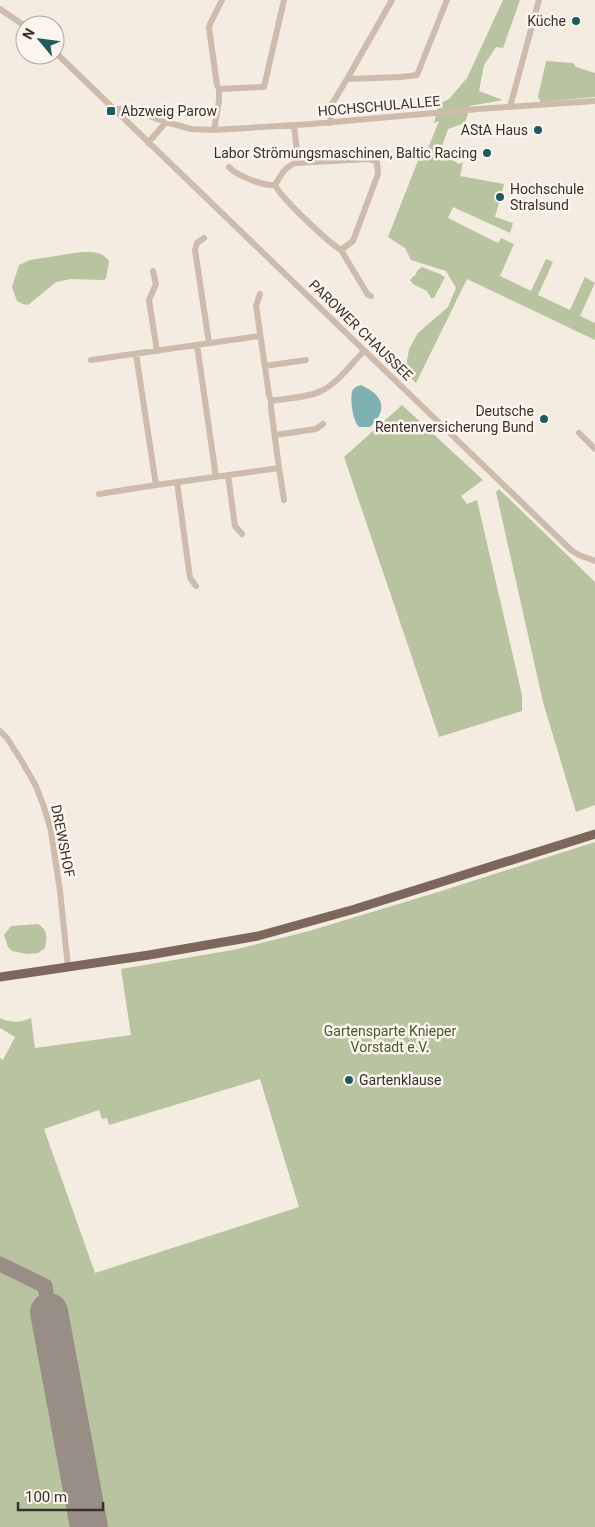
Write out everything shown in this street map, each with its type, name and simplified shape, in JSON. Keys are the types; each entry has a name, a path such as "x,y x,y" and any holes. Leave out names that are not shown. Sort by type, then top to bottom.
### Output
{"main road":[{"path":"0,976 167,952 258,936 354,909 595,834"}],"street":[{"path":"214,130 219,102 219,89 209,26 222,0"},
{"path":"219,89 264,87 284,0"},
{"path":"330,123 332,104 392,0"},
{"path":"347,79 417,75 447,0"},
{"path":"510,107 539,0"},
{"path":"0,9 15,19"},
{"name":"PAROWER CHAUSSEE","path":"65,62 572,550 595,562 595,568"},
{"name":"HOCHSCHULALLEE","path":"114,109 130,108 166,122 191,128 214,130 294,126 595,101"},
{"path":"148,143 166,122"},
{"path":"294,126 297,151 295,163"},
{"path":"275,185 284,171 295,163 370,159 376,162 378,174 353,241 342,250"},
{"path":"229,167 234,172 267,185 275,185"},
{"path":"275,185 278,192 332,244 342,250 357,279 368,295 371,296"},
{"path":"204,238 197,243 195,250 208,343"},
{"path":"153,271 156,284 150,300 157,351"},
{"path":"260,294 256,306 284,500"},
{"path":"91,360 260,336"},
{"path":"197,345 216,477"},
{"path":"271,401 313,394 324,390 364,351"},
{"path":"136,354 156,485"},
{"path":"265,366 306,360"},
{"path":"275,434 316,429 323,424"},
{"path":"579,433 595,449"},
{"path":"99,494 280,468"},
{"path":"228,475 235,526 242,534"},
{"path":"177,482 190,578 196,586"},
{"name":"DREWSHOF","path":"0,731 22,760 36,786 51,831 68,967"}],"green space":[{"path":"503,0 520,0 503,48 496,47 484,65 479,91 503,100 470,106 465,123 448,129 440,152 459,164 463,162 460,176 504,184 495,217 513,223 510,233 453,207 448,218 498,243 501,238 514,244 500,276 531,291 546,259 553,262 538,295 570,310 585,277 595,283 580,316 595,323 595,340 467,279 416,383 405,373 409,349 418,333 448,307 456,288 446,271 411,260 405,248 388,237 419,158 428,148 439,121 434,123 439,104 449,99 467,78"},
{"path":"546,61 573,63 576,67 595,73 595,97 541,102 538,97"},
{"path":"81,252 100,254 109,261 104,280 71,279 56,282 28,305 17,301 12,287 19,265 30,260"},
{"path":"422,267 445,277 434,298 431,298 427,291 413,284 410,280"},
{"path":"402,405 483,480 461,496 467,504 477,500 522,695 522,711 439,737 344,457"},
{"path":"499,489 595,582 595,805 576,812 543,702 496,492"},
{"name":"Gartensparte Knieper Vorstadt e.V.","path":"595,842 595,1527 0,1527 0,1058 3,1060 15,1037 0,1028 0,1018 16,1022 31,1018 35,1048 131,1035 121,969 233,950 309,931","holes":["260,1079 299,1207 95,1273 44,1129 99,1110 102,1119 107,1118 109,1125"]},
{"path":"38,924 44,929 46,934 45,948 38,953 27,954 12,951 8,947 4,935 11,926"}],"water":[{"path":"361,385 374,393 381,403 380,414 370,427 359,427 352,411 353,389"}],"taxiway":[{"path":"0,1264 45,1286 49,1312"}],"runway":[{"path":"49,1312 89,1527"}],"place":[{"name":"Küche","path":"576,21"},
{"name":"Abzweig Parow","path":"111,111"},
{"name":"AStA Haus","path":"538,130"},
{"name":"Labor Strömungsmaschinen, Baltic Racing","path":"487,153"},
{"name":"Hochschule Stralsund","path":"500,197"},
{"name":"Deutsche Rentenversicherung Bund","path":"544,419"},
{"name":"Gartenklause","path":"349,1080"}]}
